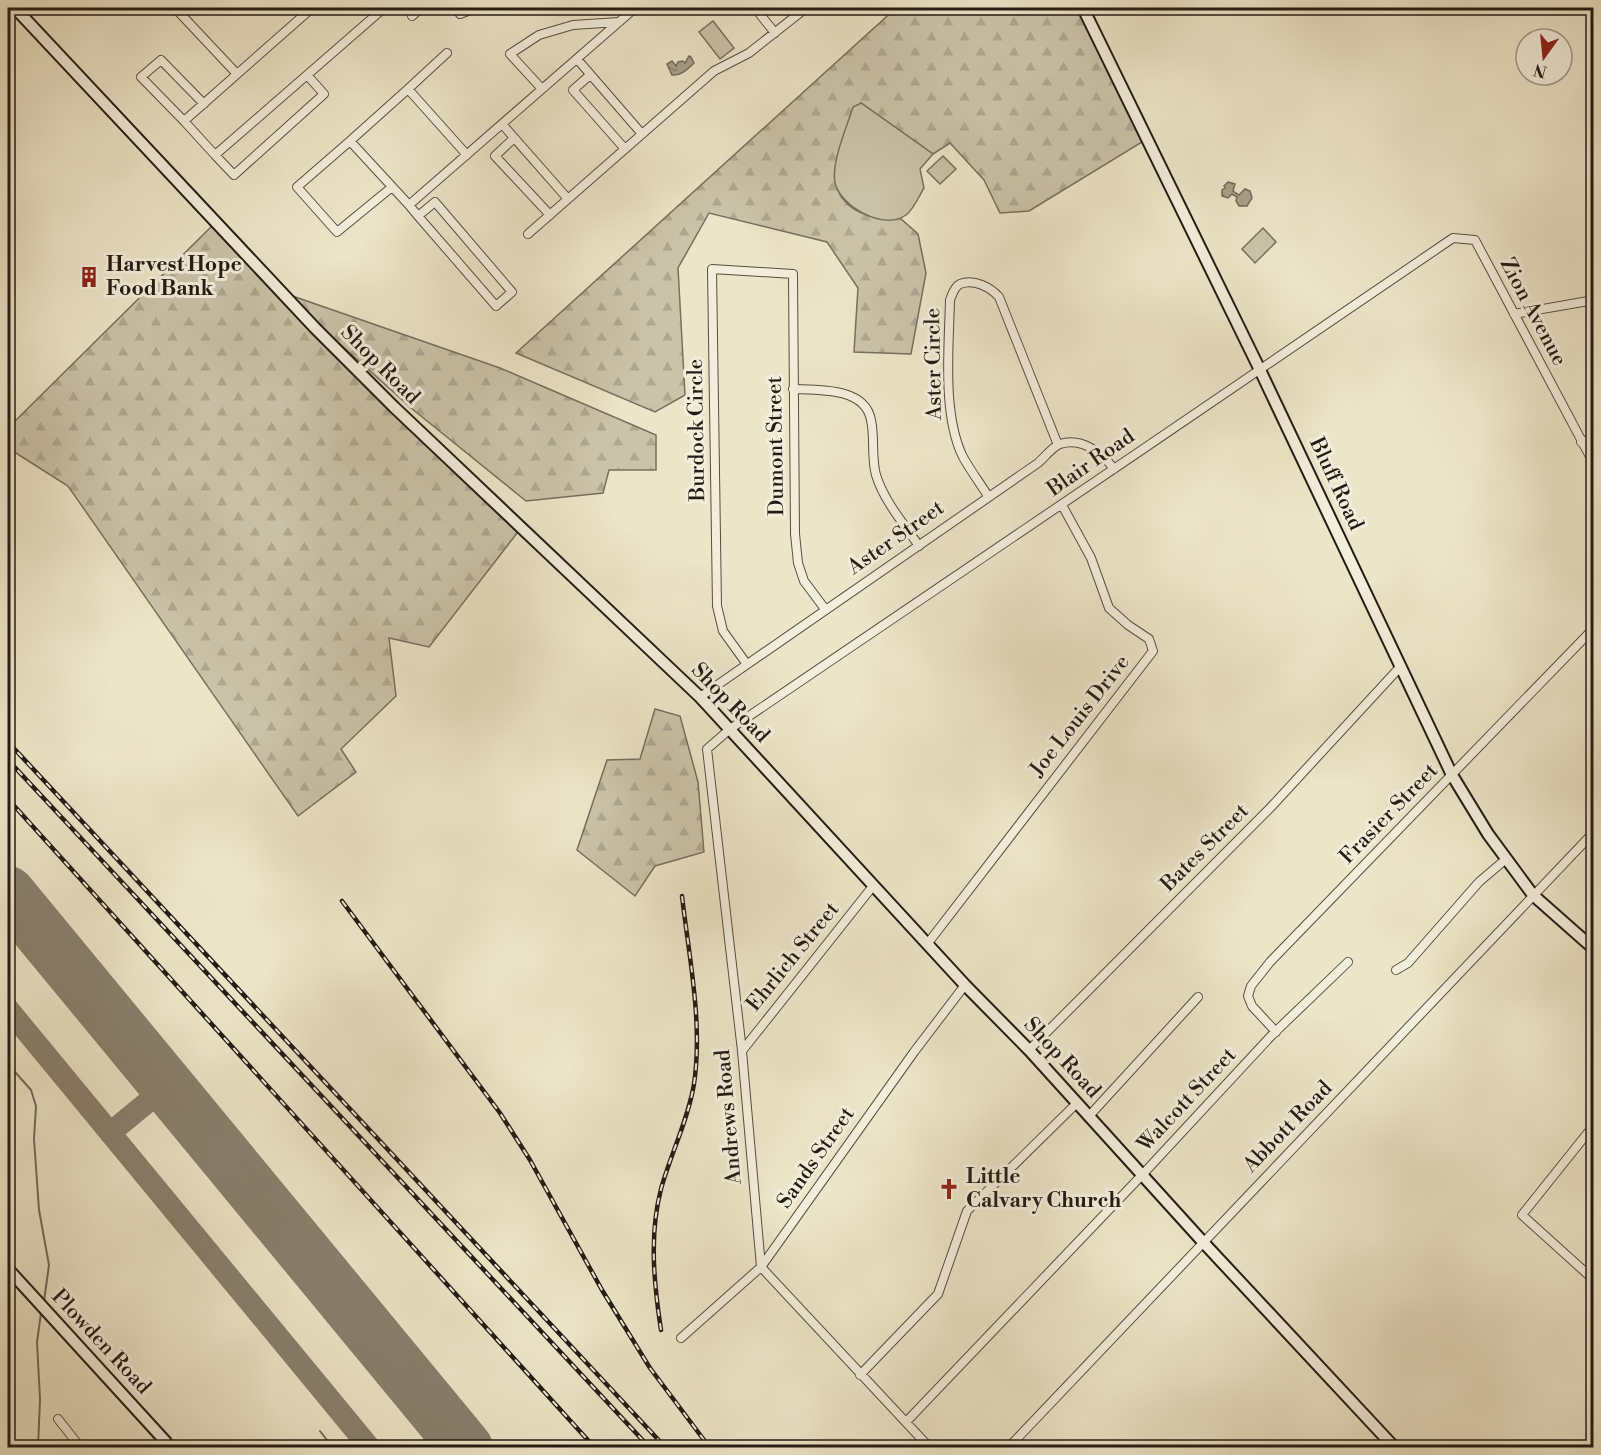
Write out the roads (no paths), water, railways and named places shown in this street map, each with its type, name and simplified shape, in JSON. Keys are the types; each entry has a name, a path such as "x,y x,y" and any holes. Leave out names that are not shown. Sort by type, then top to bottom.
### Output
{"street":[{"name":"Shop Road","path":"15,8 308,320 393,407 730,729 965,985 1090,1115 1203,1242 1395,1448"},
{"path":"174,8 237,74"},
{"path":"184,121 312,8"},
{"path":"215,155 384,8"},
{"path":"412,16 421,8"},
{"path":"455,8 460,14 475,8"},
{"path":"409,205 633,8"},
{"path":"755,8 775,33"},
{"path":"528,234 714,71 749,53 806,8"},
{"name":"Bluff Road","path":"1083,8 1260,370 1452,775 1488,834 1533,895 1593,949"},
{"path":"542,88 510,54 539,35 573,25 619,22"},
{"path":"392,187 337,232 297,187 447,53"},
{"path":"577,59 642,134"},
{"path":"204,104 161,60 141,77 234,175 324,94 307,75"},
{"path":"590,75 573,90 625,149"},
{"path":"408,89 467,155"},
{"path":"502,124 568,199"},
{"path":"514,138 495,156 550,214"},
{"path":"350,141 496,306 512,292 435,202 418,216"},
{"name":"Blair Road","path":"730,729 1453,238 1475,240"},
{"name":"Zion Avenue","path":"1475,240 1593,464"},
{"name":"Burdock Circle","path":"746,663 723,631 717,606 712,268 792,274"},
{"name":"Dumont Street","path":"792,274 795,534 798,563 804,581 825,609"},
{"name":"Aster Circle","path":"988,496 963,457 954,433 949,389 950,300 960,284 974,283 992,288 999,297 1059,445"},
{"path":"1514,314 1593,300"},
{"path":"793,389 825,390 844,394 861,402 871,419 876,475 886,498 919,546"},
{"path":"1581,442 1593,439"},
{"path":"1059,445 1073,443 1090,447 1104,456 1114,470"},
{"name":"Aster Street","path":"699,697 1038,463 1059,445"},
{"name":"Joe Louis Drive","path":"928,943 1154,651 1149,639 1128,626 1109,608 1091,558 1062,505"},
{"name":"Frasier Street","path":"1276,1032 1252,1006 1248,996 1251,986 1270,962 1593,628"},
{"name":"Bates Street","path":"1029,1050 1271,807 1401,666"},
{"name":"Andrews Road","path":"730,729 707,749 742,1051 761,1267"},
{"name":"Abbott Road","path":"1008,1448 1593,832"},
{"path":"1396,970 1408,963 1479,882 1506,859"},
{"name":"Ehrlich Street","path":"742,1051 873,886"},
{"name":"Walcott Street","path":"906,1422 1276,1032 1348,962"},
{"name":"Sands Street","path":"681,1338 761,1267 914,1052 965,985"},
{"path":"1090,1115 1198,997"},
{"path":"860,1375 938,1294 967,1211 1077,1103"},
{"path":"1593,1125 1522,1215 1593,1280"},
{"path":"761,1267 930,1448"},
{"name":"Plowden Road","path":"8,1269 165,1445"},
{"path":"58,1419 81,1448"}],"water":[{"path":"689,56 694,63 687,70 672,75 667,64 672,61 676,66 678,62 685,63"},
{"path":"1228,182 1235,184 1233,191 1239,195 1245,189 1250,191 1252,198 1247,206 1239,206 1236,201 1237,197 1232,194 1228,198 1222,196 1222,190"}],"waterway":[{"path":"8,1064 31,1090 36,1106 34,1139 39,1210 49,1265 44,1301"},
{"path":"38,1448 40,1399 37,1342 41,1313"},
{"path":"320,1431 333,1448"}],"railway":[{"path":"8,742 666,1448"},
{"path":"8,760 650,1448"},
{"path":"8,799 595,1448"},
{"path":"661,1330 655,1277 654,1242 657,1206 684,1124 694,1084 696,1061 694,990 682,896"},
{"path":"342,901 500,1113 530,1160 602,1290 650,1368 710,1448"}],"place":[{"name":"Harvest Hope Food Bank","path":"89,277"},
{"name":"Little Calvary Church","path":"949,1189"}]}
